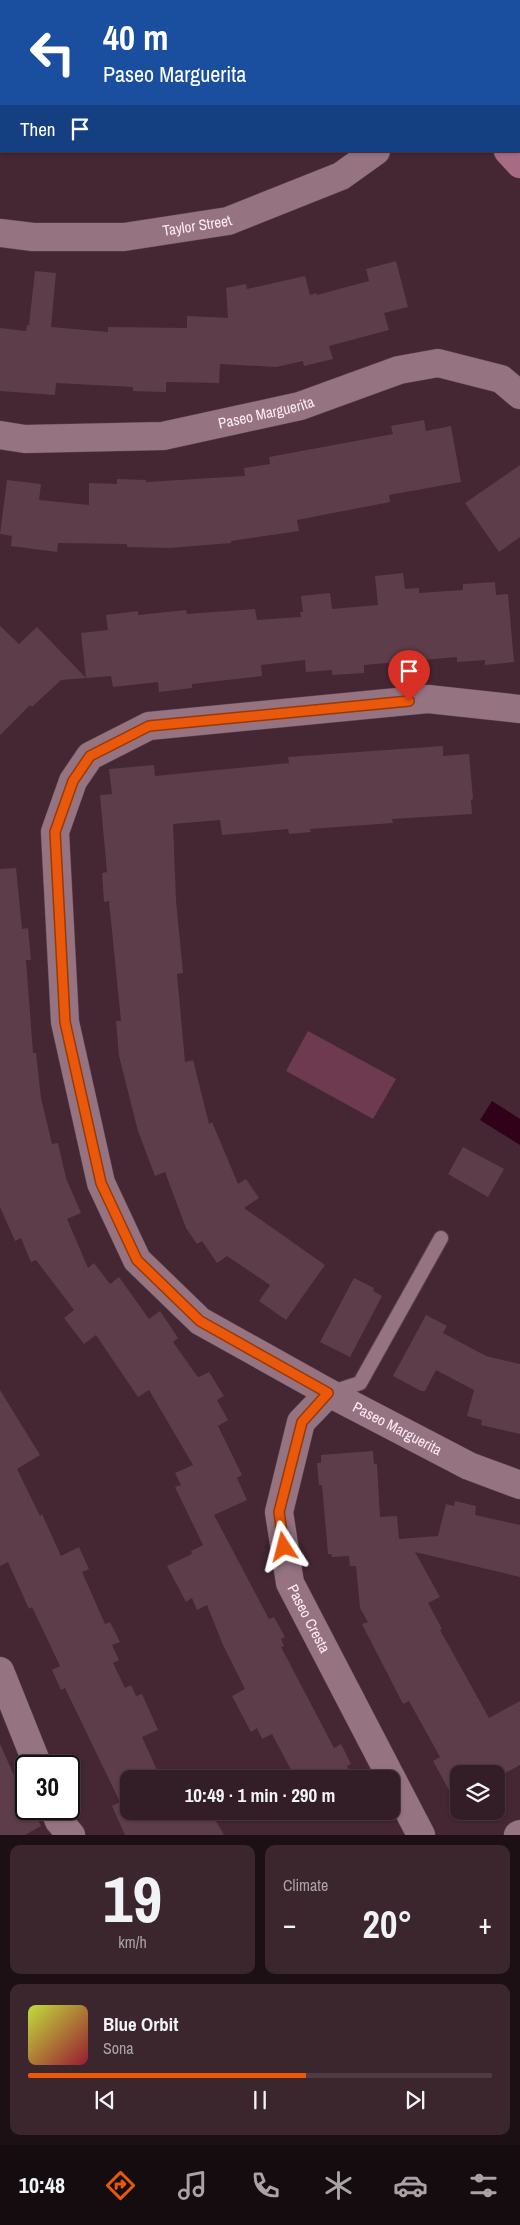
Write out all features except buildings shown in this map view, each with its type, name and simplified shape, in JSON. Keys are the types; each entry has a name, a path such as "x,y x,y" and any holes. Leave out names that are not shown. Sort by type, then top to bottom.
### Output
{"main road":[{"path":"509,152 520,164"}],"street":[{"name":"Taylor Street","path":"0,233 33,237 124,237 228,221 341,176 375,152"},
{"name":"Paseo Marguerita","path":"0,435 24,440 163,436 300,406 399,370 438,363 501,379 520,394"},
{"name":"Paseo Marguerita","path":"520,709 428,699 149,726 90,756 73,781 55,832 65,1022 101,1183 137,1260 200,1321 328,1393 470,1466 520,1484"},
{"name":"Paseo Cresta","path":"328,1393 302,1422 279,1512 290,1583 421,1835"},
{"path":"0,1671 34,1755"},
{"path":"59,1820 71,1835"}],"lane":[{"path":"328,1393 360,1383 441,1238"}],"shaded area":[{"path":"308,1031 396,1079 373,1119 286,1071"},
{"path":"492,1101 520,1119 520,1145 480,1120"}],"route":[{"path":"284,1547 279,1512 302,1422 328,1393 200,1321 137,1260 101,1183 65,1022 55,832 73,781 90,756 149,726 409,701"}]}
